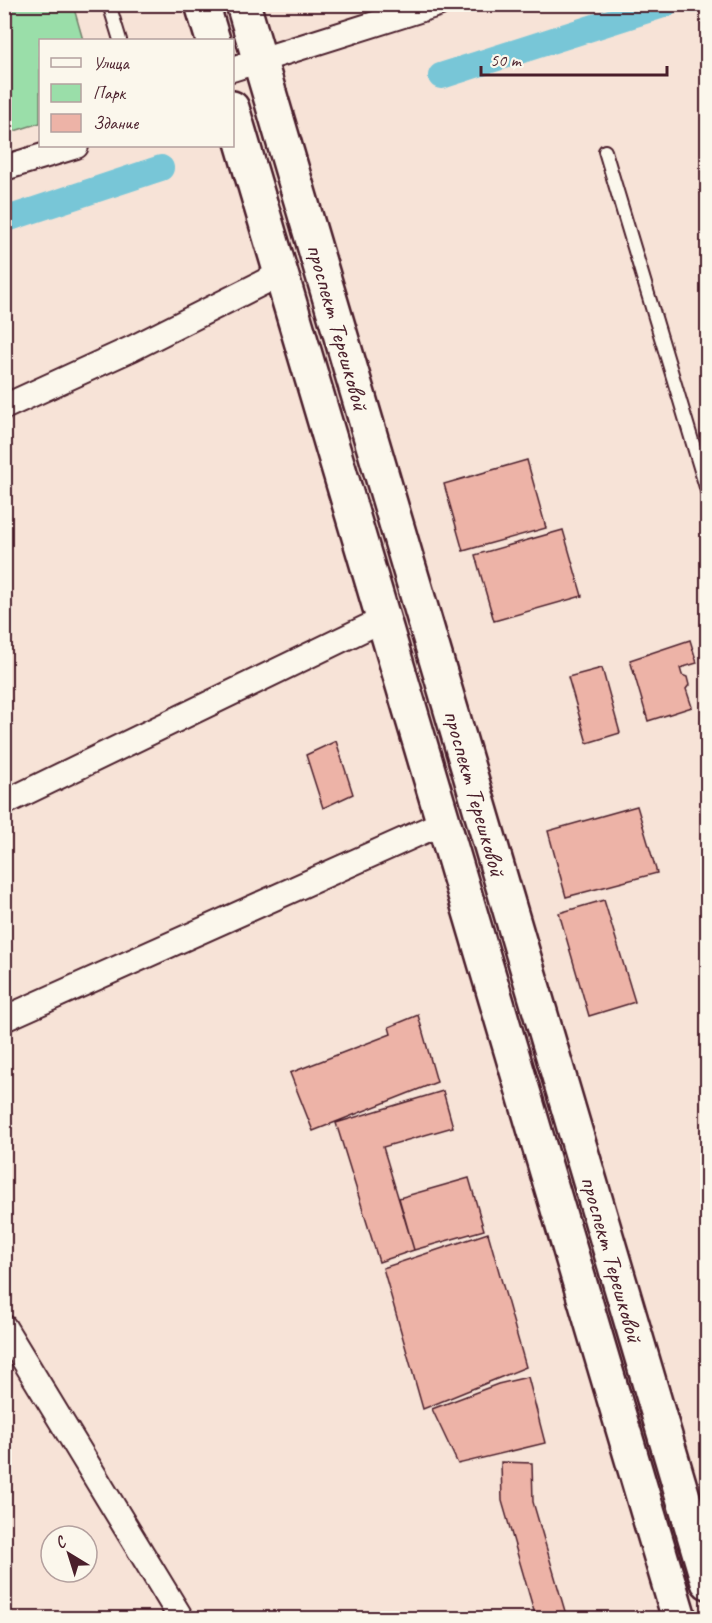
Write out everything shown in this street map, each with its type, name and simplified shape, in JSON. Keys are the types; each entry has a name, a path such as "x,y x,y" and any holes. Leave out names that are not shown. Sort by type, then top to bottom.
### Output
{"main road":[{"path":"202,4 213,39"},
{"name":"проспект Терешковой","path":"243,4 246,65 708,1582"},
{"name":"проспект Терешковой","path":"234,115 679,1618"}],"street":[{"path":"246,65 438,4"},
{"path":"4,168 73,147"},
{"path":"4,406 132,348 282,273"},
{"path":"4,803 384,619"},
{"path":"4,1019 444,822"},
{"path":"4,1328 182,1618"}],"lane":[{"path":"108,4 120,39"},
{"path":"605,151 708,494"}],"green space":[{"path":"5,4 73,5 83,39 39,39 39,123 5,134"}],"building":[{"path":"527,460 546,528 463,551 444,484"},
{"path":"563,530 582,596 494,621 475,555"},
{"path":"690,640 697,663 680,668 682,675 687,677 689,685 686,689 692,707 648,721 630,660"},
{"path":"602,668 620,733 587,743 568,677"},
{"path":"336,741 353,794 323,808 306,755"},
{"path":"637,806 657,873 566,897 548,831"},
{"path":"604,900 635,1002 589,1016 559,913"},
{"path":"418,1015 437,1082 313,1131 290,1073 391,1034 389,1027"},
{"path":"443,1091 453,1127 383,1147 414,1250 379,1262 336,1123"},
{"path":"469,1178 484,1230 414,1250 399,1198"},
{"path":"488,1233 526,1367 423,1409 383,1268"},
{"path":"528,1377 545,1443 458,1464 432,1409 498,1384"},
{"path":"501,1462 532,1463 533,1502 567,1618 536,1618 502,1501"}],"waterway":[{"path":"441,76 666,4"},
{"path":"4,220 161,168"}]}
